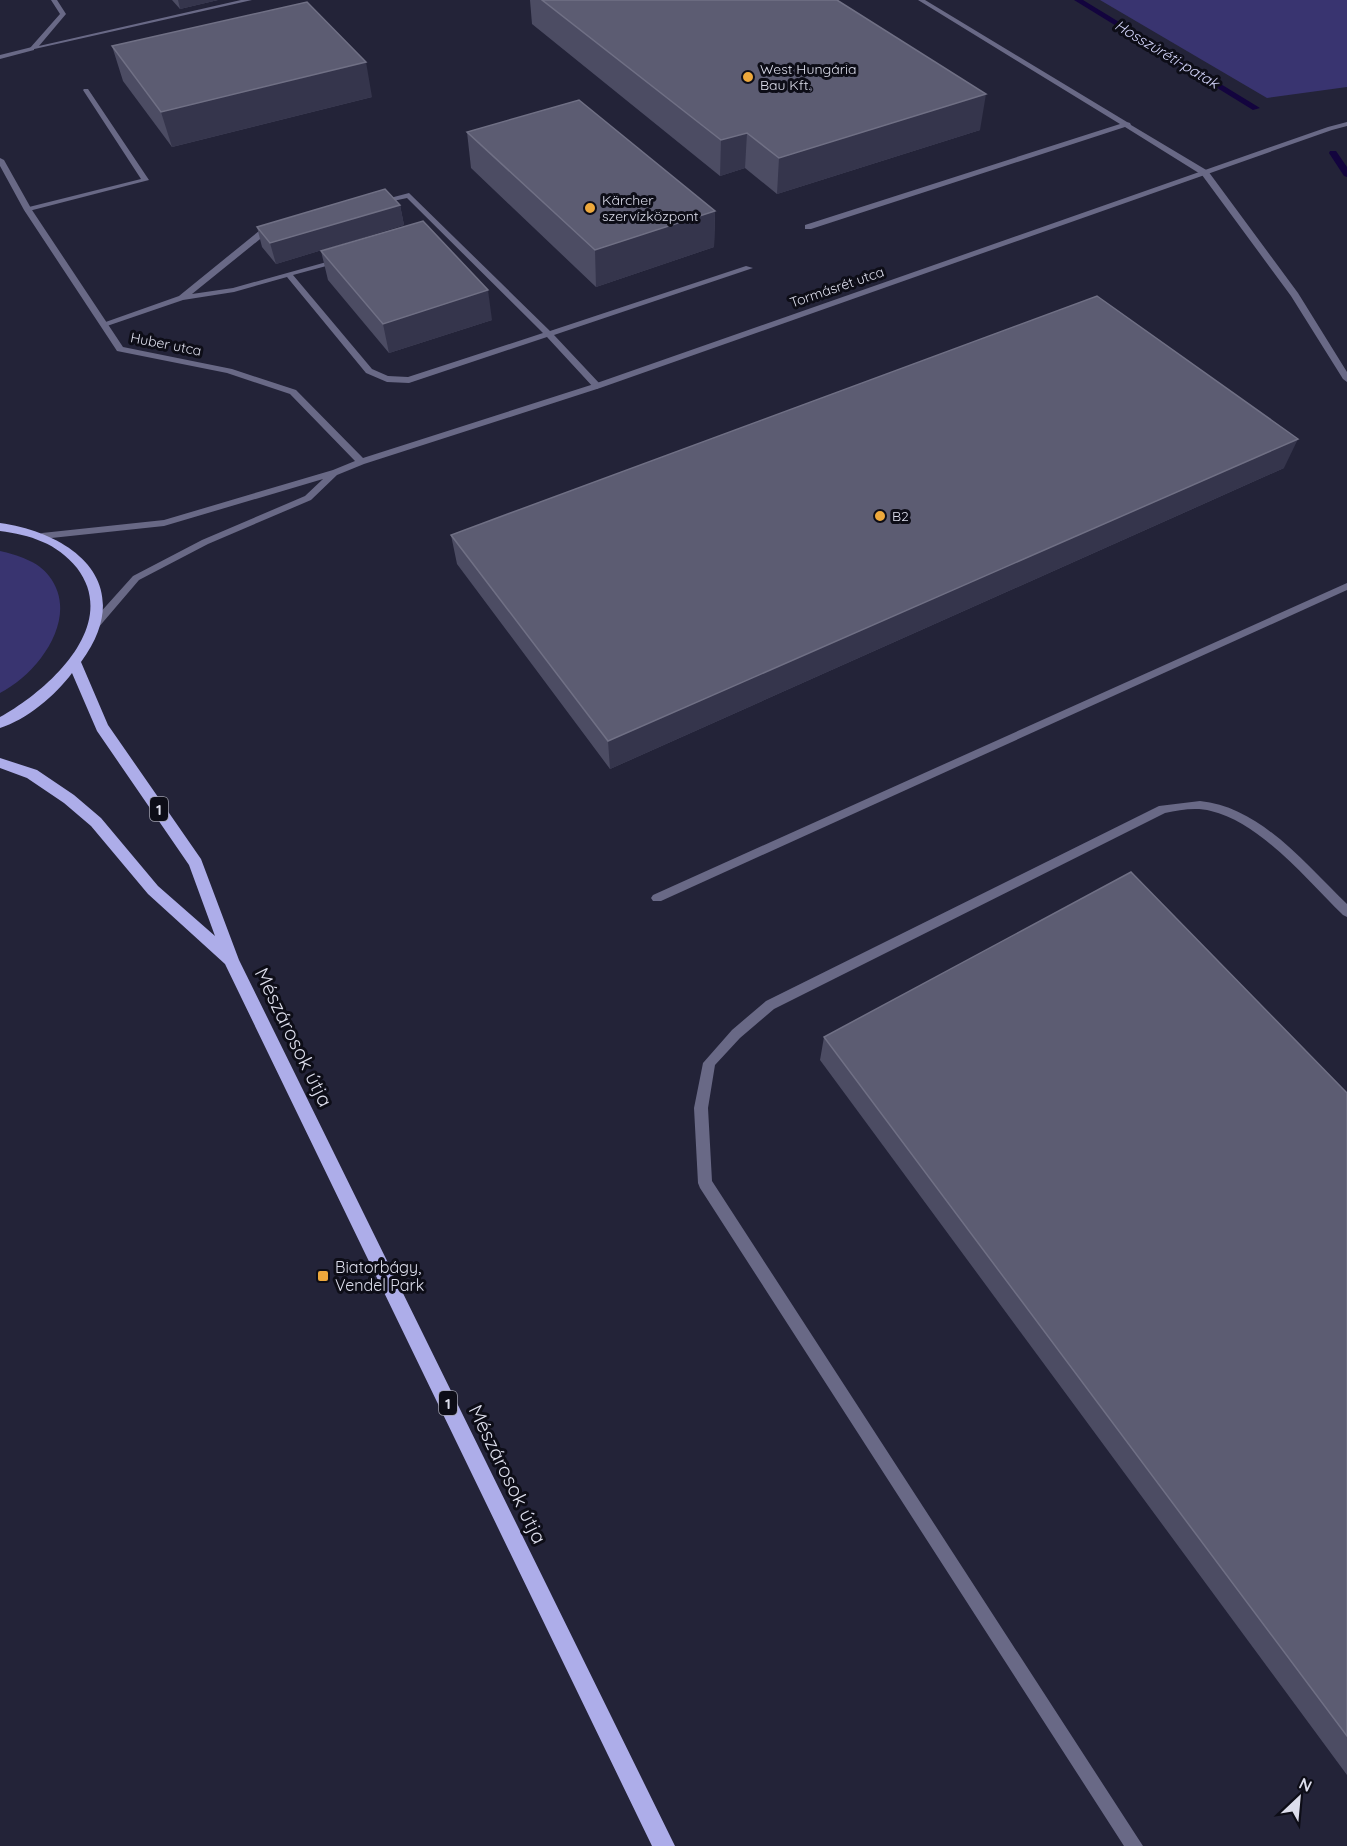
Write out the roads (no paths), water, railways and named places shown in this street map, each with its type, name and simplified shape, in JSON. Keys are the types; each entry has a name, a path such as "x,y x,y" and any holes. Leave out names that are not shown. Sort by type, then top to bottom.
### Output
{"main road":[{"path":"0,514 15,529"},
{"path":"0,527 42,536 64,548 81,562 92,581 97,602 94,625 87,644 75,664 48,692 0,723"},
{"name":"Mészárosok útja","path":"75,664 102,727 196,863 231,960 664,1846"},
{"name":"Mészárosok útja","path":"0,763 32,774 69,799 96,822 153,890 231,960"}],"street":[{"path":"32,50 63,14 54,0"},
{"path":"0,57 249,0"},
{"path":"921,0 1205,173 1295,295 1347,379"},
{"path":"28,210 145,180 86,90"},
{"path":"808,227 1128,124"},
{"name":"Tormásrét utca","path":"42,536 164,523 336,472 597,386 1330,128 1347,124"},
{"name":"Huber utca","path":"0,160 28,210 120,349 229,371 293,392 361,462"},
{"path":"364,205 409,195 549,334 597,386"},
{"path":"182,298 262,233 285,227"},
{"path":"431,231 442,228"},
{"path":"104,324 182,298 234,290 344,258"},
{"path":"289,275 369,371 387,379 409,380 748,268"},
{"path":"94,625 136,578 204,542 308,498 336,472"},
{"path":"657,898 1347,586"},
{"path":"1134,1846 705,1183 701,1108 708,1063 735,1034 770,1005 1163,809 1187,805 1213,807 1239,817 1262,831 1347,912"}],"waterway":[{"name":"Hosszúréti-patak","path":"1078,0 1256,108"},
{"name":"Hosszúréti-patak","path":"1333,153 1347,174"}],"place":[{"name":"West Hungária Bau Kft.","path":"748,77"},
{"name":"Kärcher szervízközpont","path":"590,208"},
{"name":"B2","path":"880,516"},
{"name":"Biatorbágy, Vendel Park","path":"323,1276"}]}
